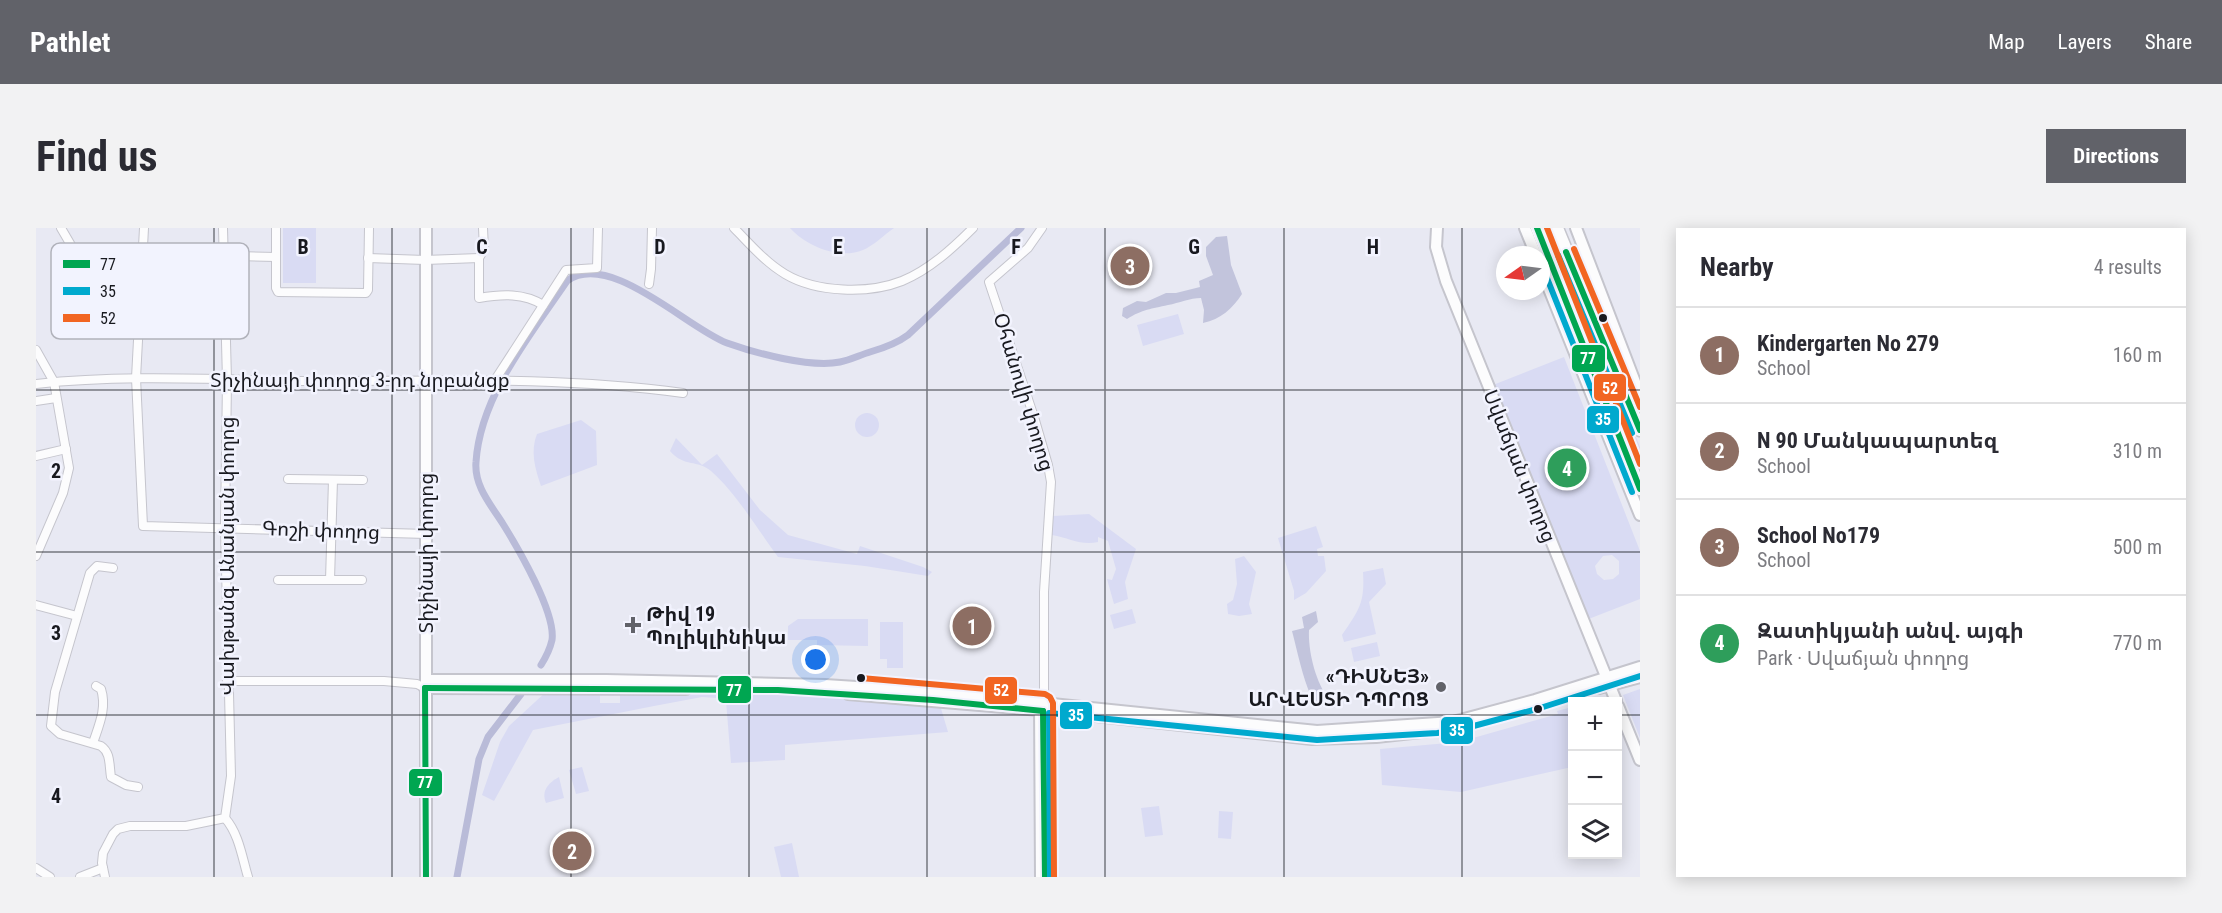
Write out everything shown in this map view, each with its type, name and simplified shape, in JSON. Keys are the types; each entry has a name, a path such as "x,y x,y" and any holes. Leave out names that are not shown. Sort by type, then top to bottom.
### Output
{"main road":[{"name":"Տիչինայի փողոց","path":"426,228 427,534 423,684 426,877"},
{"name":"Սվաճյան փողոց","path":"1437,228 1437,247 1446,281 1614,697"},
{"path":"1526,228 1533,246"},
{"path":"1537,228 1640,489"},
{"path":"1557,228 1640,430"},
{"path":"1576,228 1640,395"},
{"path":"1550,291 1640,515"},
{"path":"1608,682 1640,667"},
{"path":"423,684 718,685 873,692 1317,731 1453,723 1608,682 1640,677"},
{"name":"Օհանովի փողոց","path":"1042,707 1043,877"},
{"path":"1622,718 1640,760"}],"street":[{"path":"62,228 70,243"},
{"path":"142,243 144,228"},
{"path":"276,228 276,288 278,292 366,293 368,290 369,228"},
{"path":"483,228 484,249 479,258 479,298 510,295 531,298 543,305"},
{"path":"495,380 566,270 597,268 598,228"},
{"path":"649,284 652,228"},
{"path":"734,228 767,261 785,275 822,288 839,290 886,285 920,272 973,228"},
{"name":"Օհանովի փողոց","path":"1042,228 1028,248 989,282 1025,389 1051,482 1052,503 1046,546 1042,707"},
{"path":"249,256 276,257"},
{"path":"368,258 425,260 479,258"},
{"path":"136,378 138,339"},
{"name":"Վախթանգ Անանյան փողոց","path":"225,339 225,527 231,776 225,818"},
{"path":"36,350 54,382 69,468 63,493 36,556"},
{"name":"Տիչինայի փողոց 3-րդ նրբանցք","path":"36,384 136,378 495,380 573,382 642,387 683,393"},
{"name":"Գոշի փողոց","path":"136,378 143,526 427,534"},
{"path":"36,401 56,398"},
{"path":"36,456 66,449"},
{"path":"288,479 363,480"},
{"path":"330,580 333,480"},
{"path":"113,568 97,566 91,570 55,692 51,726 60,734 106,749 111,777 126,785 138,787"},
{"path":"278,580 362,580"},
{"path":"36,605 77,616"},
{"path":"227,681 384,681 423,684"},
{"path":"93,743 103,715 104,696 101,689 96,686"},
{"path":"105,877 103,853 118,829 130,826 186,826 225,818 236,837 248,877"},
{"path":"36,868 50,877"},
{"path":"80,877 103,868"}],"shaded area":[{"path":"283,228 316,228 316,283 283,283"},
{"path":"790,228 894,228 863,250 844,253 814,246"},
{"path":"1542,228 1552,228 1640,447 1640,480 1550,246"},
{"path":"1227,236 1231,265 1242,294 1226,313 1203,323 1204,310 1201,298 1147,310 1127,319 1122,316 1123,308 1137,301 1146,302 1166,293 1200,287 1199,281 1213,275 1206,256 1206,247 1216,237"},
{"path":"1178,314 1184,334 1143,346 1137,325"},
{"path":"1611,329 1640,402 1640,417 1606,332"},
{"path":"1564,357 1640,551 1640,599 1586,620 1493,385","holes":["1612,555 1619,561 1619,574 1613,579 1604,580 1597,574 1595,566 1603,556"]},
{"path":"867,413 875,417 879,425 875,433 867,437 859,433 855,425 859,417"},
{"path":"581,420 596,431 597,465 541,486 535,467 534,453 537,434"},
{"path":"676,438 702,465 717,454 760,510 788,535 857,554 860,546 932,572 928,576 865,566 778,557 721,480 706,467 681,460 670,451"},
{"path":"1089,514 1136,549 1125,582 1128,599 1114,604 1107,579 1112,580 1116,569 1108,541 1098,537 1098,542 1086,543 1052,535 1053,516"},
{"path":"1316,526 1323,547 1317,549 1318,556 1324,556 1326,571 1306,593 1294,600 1294,591 1278,538"},
{"path":"1244,556 1256,572 1249,604 1252,614 1239,616 1228,614 1227,604 1233,600 1237,584 1235,559"},
{"path":"1383,568 1386,584 1369,602 1376,634 1344,642 1342,635 1357,612 1362,599 1363,572"},
{"path":"1132,609 1136,623 1114,629 1110,615"},
{"path":"1316,611 1318,622 1309,630 1311,655 1326,695 1335,696 1338,699 1339,705 1332,708 1320,705 1313,700 1292,631 1304,628 1302,617"},
{"path":"798,619 868,619 868,646 817,645 817,640 788,640 788,626"},
{"path":"880,622 903,622 903,668 887,668 887,659 880,659"},
{"path":"1377,642 1380,656 1354,662 1351,648"},
{"path":"600,687 600,703 620,703 620,687 716,687 717,698 702,697 533,730 494,801 482,795 500,742 509,726 548,690"},
{"path":"725,688 940,705 948,732 785,745 785,760 731,763"},
{"path":"1640,689 1640,738 1623,695"},
{"path":"1568,708 1568,768 1461,792 1382,785 1380,749 1459,742 1558,714 1557,711"},
{"path":"582,767 589,791 576,794 569,770"},
{"path":"559,777 564,798 546,803 544,795 546,788"},
{"path":"1159,806 1163,835 1145,837 1141,808"},
{"path":"1219,811 1233,812 1231,839 1218,838"},
{"path":"792,843 799,877 781,877 774,847"}],"waterway":[{"path":"541,665 552,640 552,628 548,614 526,564 480,487 476,462 480,437 497,390 523,344 567,281 585,274 605,276 626,283 648,295 710,335 727,343 767,355 798,361 840,362 890,345 908,335 1021,228"},
{"path":"457,877 479,759 488,737 521,694"}],"transit line":[{"name":"77","path":"1537,228 1640,489"},
{"name":"52","path":"1547,228 1640,464"},
{"name":"52","path":"1574,249 1640,407"},
{"name":"77","path":"1566,252 1640,430"},
{"name":"35","path":"1558,255 1632,433"},
{"name":"35","path":"1550,286 1632,492"},
{"name":"35","path":"1050,877 1049,713 1317,740 1437,733 1455,731 1537,709 1640,676"},
{"name":"52","path":"861,678 1045,694 1050,697 1053,703 1054,877"},
{"name":"77","path":"425,688 778,690 933,700 1043,711"},
{"name":"77","path":"425,688 426,877"},
{"name":"77","path":"1043,711 1045,877"}],"place":[{"name":"School No179","path":"1130,266"},
{"name":"Զատիկյանի անվ. այգի","path":"1567,468"},
{"name":"Թիվ 19 Պոլիկլինիկա","path":"633,625"},
{"name":"Kindergarten No 279","path":"972,626"},
{"name":"«ԴԻՍՆԵՅ» ԱՐՎԵՍՏԻ ԴՊՐՈՑ","path":"1441,687"},
{"name":"N 90 Մանկապարտեզ","path":"572,851"}]}
